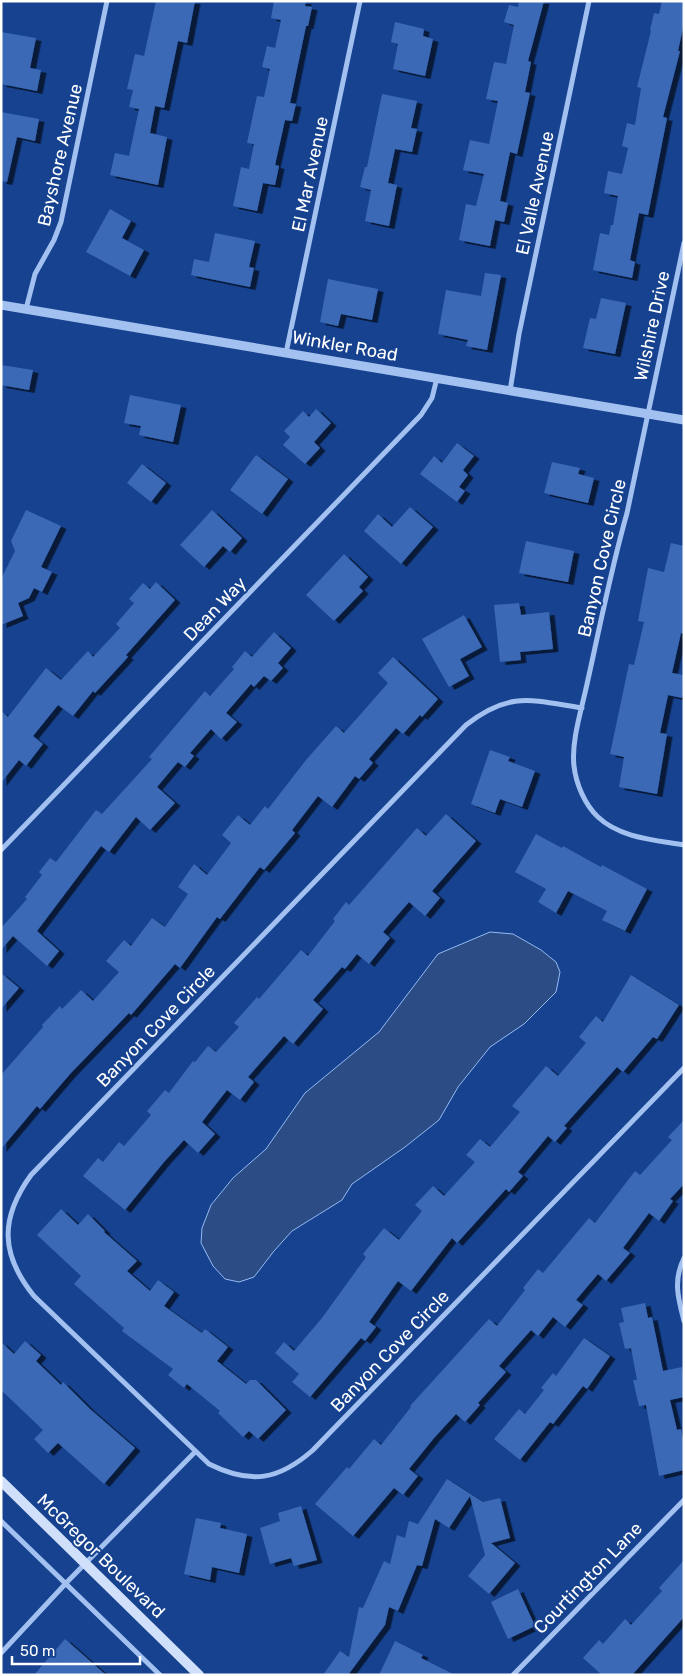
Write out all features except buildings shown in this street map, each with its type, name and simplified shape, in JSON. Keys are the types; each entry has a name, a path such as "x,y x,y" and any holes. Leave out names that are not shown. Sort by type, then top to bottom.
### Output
{"main road":[{"name":"McGregor Boulevard","path":"1,1481 199,1675"}],"street":[{"name":"Bayshore Avenue","path":"26,309 34,274 54,240 61,222 107,1"},
{"name":"El Mar Avenue","path":"286,353 360,1"},
{"name":"El Valle Avenue","path":"510,391 519,334 589,1"},
{"name":"Wilshire Drive","path":"648,414 684,244"},
{"name":"Winkler Road","path":"1,305 684,420"},
{"name":"Dean Way","path":"1,850 421,415 432,398 437,378"},
{"name":"Banyon Cove Circle","path":"648,414 627,513 615,554 582,708 575,745 574,765 577,783 586,802 597,816 614,828 631,834 684,846"},
{"name":"Banyon Cove Circle","path":"582,708 516,700 498,705 480,714 466,725 19,1189 10,1207 6,1225 6,1246 11,1265 21,1281 209,1464 225,1472 245,1476 264,1477 283,1472 300,1462 313,1450 684,1068"},
{"path":"684,1258 678,1269 677,1288 684,1320"},
{"path":"1,1652 195,1452"},
{"name":"Courtington Lane","path":"512,1675 684,1500"},
{"path":"1,1521 160,1675"}],"water":[{"path":"490,932 513,934 541,950 556,962 560,972 556,992 524,1024 490,1047 458,1087 439,1120 405,1147 352,1184 342,1200 292,1231 254,1277 239,1282 225,1279 213,1266 201,1243 202,1228 211,1205 233,1178 266,1149 305,1093 379,1032 438,954"}]}
